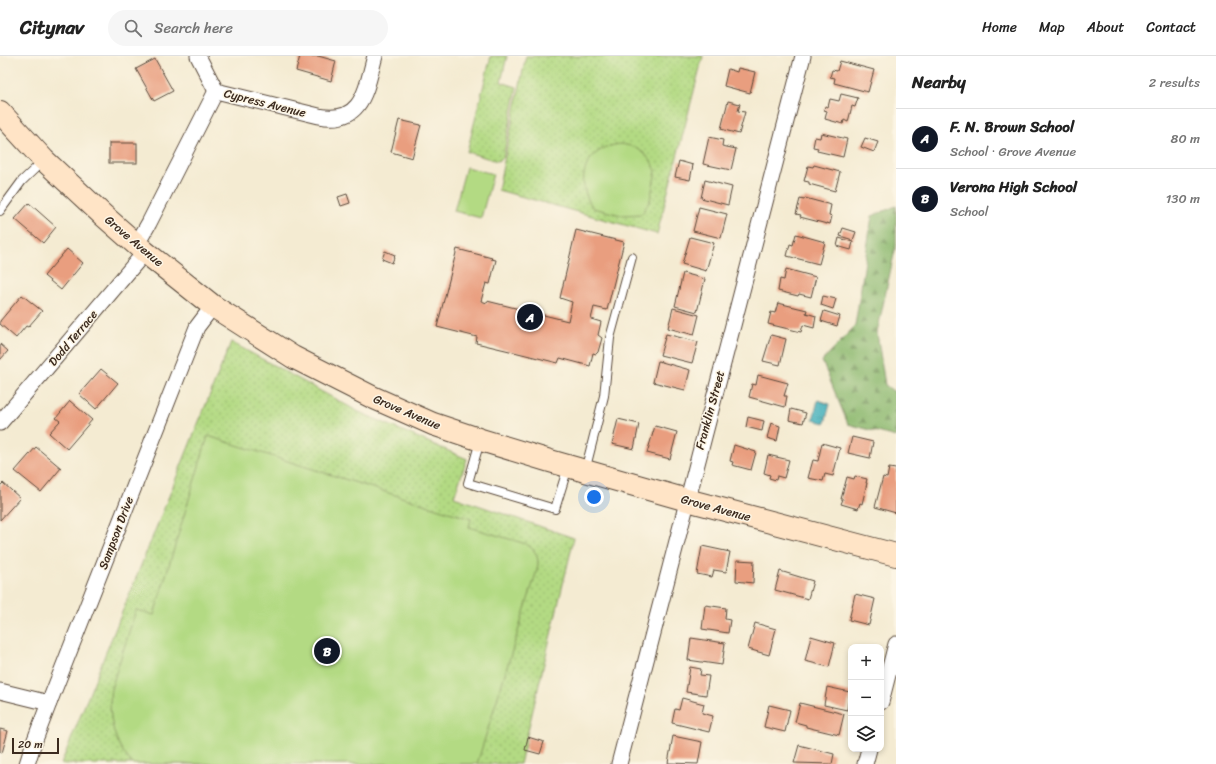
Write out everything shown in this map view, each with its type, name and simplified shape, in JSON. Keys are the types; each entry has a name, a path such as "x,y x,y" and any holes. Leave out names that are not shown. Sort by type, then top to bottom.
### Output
{"street":[{"path":"198,56 216,91"},
{"name":"Cypress Avenue","path":"141,248 149,223 216,91 320,116 336,118 352,111 364,97 375,56"},
{"name":"Franklin Street","path":"619,764 803,56"},
{"name":"Grove Avenue","path":"0,112 44,160 104,216 213,306 293,357 372,397 427,421 481,440 577,469 687,500 896,555"},
{"name":"Dodd Terrace","path":"0,423 141,248"},
{"name":"Sampson Drive","path":"27,764 33,745 197,327 213,306"},
{"path":"884,690 896,644"},
{"path":"0,691 50,703"},
{"path":"865,764 868,752"}],"lane":[{"path":"0,211 22,181 44,160"},
{"path":"481,440 468,483 556,509 577,469 604,396 610,338 632,257"}],"green space":[{"path":"491,56 507,56 501,82 517,87 503,158 497,161 467,152"},
{"path":"526,56 703,56 657,234 498,190"},
{"path":"620,144 632,147 642,152 650,160 656,171 650,200 642,214 621,215 593,208 587,198 584,187 586,167 598,152 608,147"},
{"path":"466,167 493,174 481,218 454,211"},
{"path":"896,206 896,245 877,333 885,385 896,393 896,437 848,424 822,361 855,326 872,216"},
{"path":"231,342 359,412 467,459 454,497 574,538 520,764 61,764"},
{"path":"208,436 471,519 469,527 526,544 535,552 538,562 537,570 477,764 133,764 126,756 116,739 113,729 110,709 111,689 136,610 154,615"}],"water":[{"path":"818,400 830,404 825,423 813,420"}],"building":[{"path":"300,56 318,56 336,61 331,81 296,71"},
{"path":"155,59 173,91 154,101 136,69"},
{"path":"840,61 874,70 868,92 834,83 835,78 830,77 832,70 837,71"},
{"path":"738,68 755,72 750,93 724,86 728,69 737,72"},
{"path":"841,94 858,98 855,107 852,106 848,122 844,120 843,124 825,119 827,111 824,110 825,106 828,107 830,99 839,101"},
{"path":"728,101 740,104 738,111 745,112 739,134 721,129"},
{"path":"399,120 421,125 412,158 391,152"},
{"path":"821,133 847,139 843,157 817,151 818,148 813,147 815,137 820,138"},
{"path":"709,137 723,140 722,146 736,149 731,170 703,164"},
{"path":"865,138 878,142 874,152 861,147"},
{"path":"109,143 137,143 137,163 109,163"},
{"path":"679,161 693,165 690,180 675,177"},
{"path":"814,165 840,172 835,191 809,184 809,182 804,181 808,166 813,167"},
{"path":"705,180 732,187 728,205 701,198"},
{"path":"347,194 350,203 341,206 338,197"},
{"path":"805,198 831,205 829,215 832,216 830,224 800,217 801,215 796,214 800,199 804,200"},
{"path":"29,203 56,227 43,243 15,219"},
{"path":"699,207 727,214 721,238 693,231"},
{"path":"843,228 856,232 853,240 840,236"},
{"path":"576,230 624,242 607,310 594,307 591,319 601,322 598,335 602,338 598,352 596,354 593,353 590,366 560,358 558,363 476,343 477,337 437,327 457,249 496,260 490,284 486,283 481,301 487,303 487,301 568,321 572,302 560,298"},
{"path":"796,234 825,242 819,264 787,256 790,244 793,245"},
{"path":"690,237 714,243 706,271 682,264"},
{"path":"839,238 853,242 851,250 837,246"},
{"path":"67,249 83,263 61,290 44,276"},
{"path":"385,251 395,255 392,263 382,259"},
{"path":"786,269 816,277 811,297 799,294 798,296 778,291 780,279 784,280"},
{"path":"683,273 705,279 697,312 675,306"},
{"path":"22,295 42,311 16,338 0,324 0,321"},
{"path":"823,296 836,299 833,309 821,305"},
{"path":"778,303 807,310 806,313 816,316 814,328 803,325 801,332 768,324 771,312 775,313"},
{"path":"673,308 699,315 694,335 668,328"},
{"path":"824,311 840,316 837,326 821,321"},
{"path":"666,334 698,342 692,363 660,355"},
{"path":"771,335 786,339 780,365 763,361"},
{"path":"0,344 8,351 0,360"},
{"path":"658,361 690,370 685,390 653,382"},
{"path":"101,369 118,383 96,409 79,394"},
{"path":"758,375 788,383 784,396 787,396 785,407 749,397 752,384 756,385"},
{"path":"70,401 92,420 67,449 49,433 60,421 56,418"},
{"path":"791,409 806,413 803,423 789,420"},
{"path":"748,417 764,421 762,431 746,427"},
{"path":"618,419 639,424 634,449 612,444"},
{"path":"771,423 780,426 777,441 767,438"},
{"path":"655,426 677,432 670,459 647,453"},
{"path":"852,437 873,442 870,458 848,453"},
{"path":"822,443 840,448 833,476 825,474 823,481 808,478 813,460 818,461"},
{"path":"734,445 756,452 751,470 732,465 733,462 730,461"},
{"path":"36,447 61,468 41,492 15,471"},
{"path":"768,455 789,460 784,478 777,476 776,480 769,478 770,475 764,473"},
{"path":"889,468 896,469 896,513 875,507 883,477 887,478"},
{"path":"855,476 867,479 862,504 860,503 858,509 841,504 847,477 854,479"},
{"path":"3,483 20,498 0,520 0,486"},
{"path":"702,546 730,552 726,572 714,570 712,577 697,574"},
{"path":"737,560 754,561 753,583 736,581"},
{"path":"780,571 813,581 808,599 775,590"},
{"path":"855,594 875,599 869,625 849,620"},
{"path":"705,605 726,608 725,619 730,620 728,633 702,629"},
{"path":"755,623 776,629 769,655 748,649"},
{"path":"811,636 835,643 829,667 805,661"},
{"path":"691,638 725,643 722,665 688,660"},
{"path":"690,667 701,669 700,675 709,676 706,695 686,692"},
{"path":"827,687 848,692 847,710 824,705"},
{"path":"682,698 704,704 702,713 713,716 709,732 672,723 675,709 679,710"},
{"path":"800,703 844,714 839,735 806,727 806,725 795,722"},
{"path":"769,705 790,710 785,732 764,727"},
{"path":"0,729 8,731 2,753 0,752"},
{"path":"673,736 702,742 698,764 668,763"},
{"path":"528,737 544,742 540,754 525,750"},
{"path":"799,745 834,754 832,764 794,763"}],"place":[{"name":"F. N. Brown School","path":"530,317"},
{"name":"Verona High School","path":"327,651"}]}
